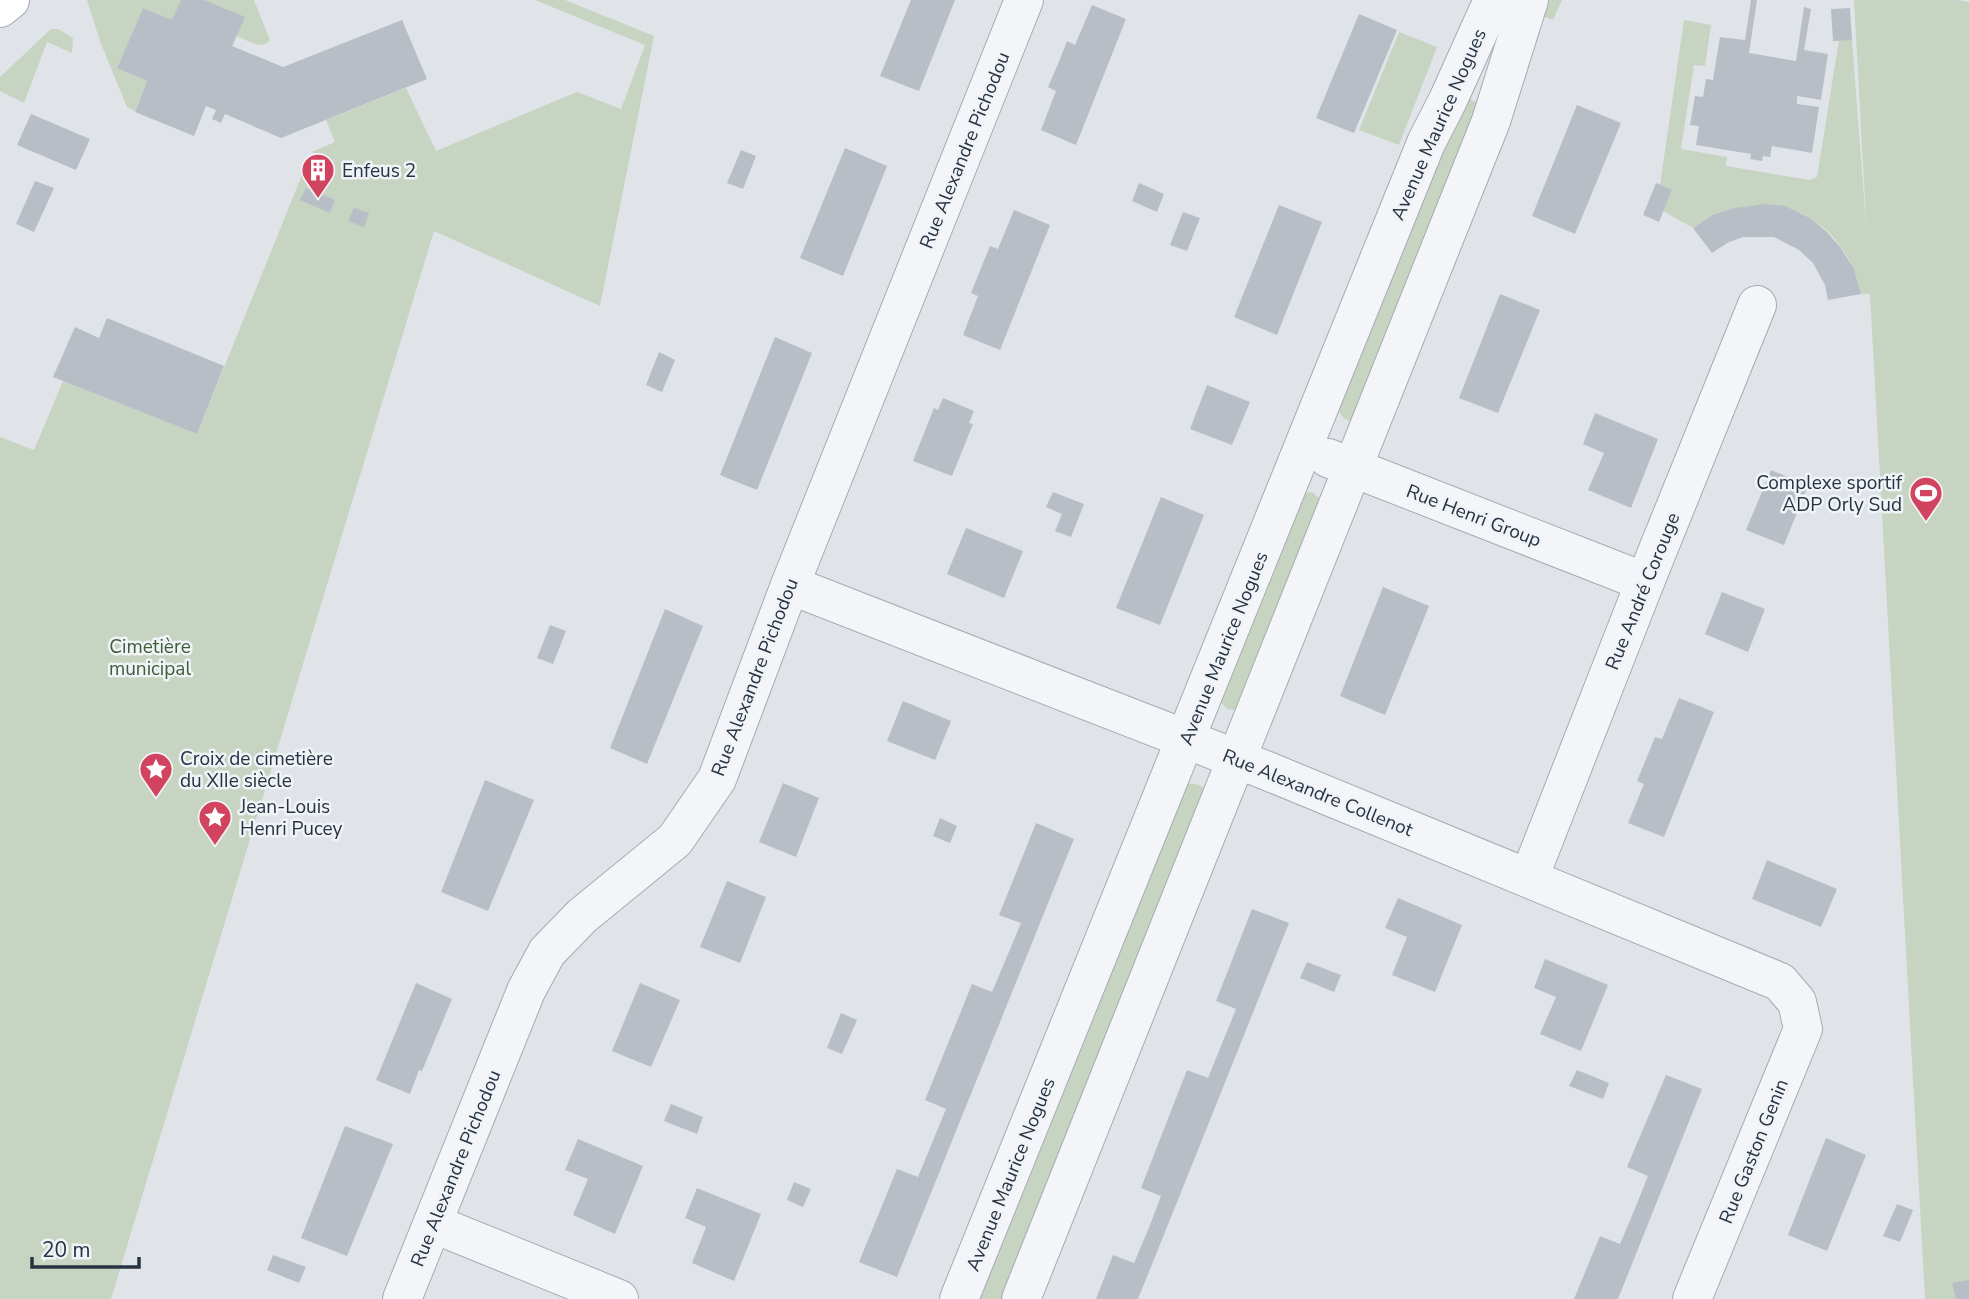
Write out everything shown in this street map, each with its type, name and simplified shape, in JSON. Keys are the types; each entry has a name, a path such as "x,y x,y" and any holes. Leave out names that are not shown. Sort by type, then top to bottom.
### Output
{"main road":[{"path":"0,8 10,0"}],"street":[{"name":"Rue Alexandre Pichodou","path":"402,1299 526,991 547,952 582,916 676,840 717,779 790,585 1024,0"},
{"name":"Avenue Maurice Nogues","path":"959,1299 1426,143 1493,0"},
{"name":"Avenue Maurice Nogues","path":"1021,1299 1491,121 1529,0"},
{"name":"Rue André Corouge","path":"1529,878 1645,582 1758,305"},
{"name":"Rue Henri Group","path":"1304,448 1645,582"},
{"name":"Rue Alexandre Collenot","path":"790,585 1186,739 1529,878 1780,982 1797,1002"},
{"name":"Rue Gaston Genin","path":"1692,1299 1803,1029 1797,1002"},
{"path":"433,1224 619,1299"}],"green space":[{"path":"87,0 254,0 270,40 259,45 237,36 232,46 143,8 117,68 147,81 135,111 127,107 101,44"},
{"name":"Cimetière municipal","path":"535,0 565,0 654,36 600,306 434,231 111,1299 0,1299 0,437 34,450 63,381 197,434 302,175 326,184 334,163 312,152 335,142 326,120 406,88 436,151 577,92 621,109 645,45"},
{"path":"1543,0 1562,0 1553,20 1543,16"},
{"name":"Complexe sportif ADP Orly Sud","path":"1854,0 1969,2 1969,1299 1925,1299 1870,294 1861,294 1854,271 1840,245 1823,227 1804,215 1784,207 1761,205 1716,215 1693,228 1663,211 1672,190 1660,185 1684,20 1711,25 1705,66 1694,65 1681,149 1727,157 1726,166 1810,180 1817,177 1839,40 1852,40 1867,237"},
{"path":"51,29 58,29 73,38 72,53 47,42 24,103 0,91 0,77"},
{"path":"1399,32 1437,47 1399,145 1359,130"},
{"path":"1465,99 1479,104 1351,421 1345,419 1337,403"},
{"path":"1312,492 1323,501 1236,710 1228,709 1220,702 1305,493"},
{"path":"1187,784 1199,785 1207,794 1007,1299 973,1299"}],"building":[{"path":"181,0 204,0 245,17 232,46 283,67 402,20 427,79 281,138 225,114 221,123 212,119 216,110 206,106 194,136 135,112 147,81 117,68 143,8 172,20"},
{"path":"911,0 955,0 919,91 880,76"},
{"path":"1751,0 1757,0 1749,53 1796,61 1804,7 1811,9 1804,50 1828,54 1821,100 1797,96 1797,104 1819,107 1812,153 1772,146 1770,157 1763,156 1762,161 1750,159 1751,154 1696,145 1699,126 1690,125 1695,96 1703,97 1706,79 1713,80 1720,37 1745,40"},
{"path":"1092,5 1126,19 1076,145 1041,130 1056,91 1048,87 1067,41 1075,45"},
{"path":"1850,8 1852,40 1833,41 1831,9"},
{"path":"1359,14 1397,30 1354,133 1316,118"},
{"path":"1577,105 1621,123 1575,234 1532,216"},
{"path":"31,114 90,139 76,170 17,145"},
{"path":"845,148 887,166 843,276 800,258"},
{"path":"741,150 756,156 743,189 727,183"},
{"path":"35,181 54,188 34,232 16,224"},
{"path":"1139,183 1164,194 1157,212 1132,201"},
{"path":"1656,183 1672,190 1659,222 1643,215"},
{"name":"Enfeus 2","path":"306,188 335,200 330,213 300,200"},
{"path":"1766,204 1785,206 1810,218 1826,231 1854,269 1861,294 1828,300 1825,285 1813,263 1799,250 1774,237 1743,237 1712,253 1693,228 1713,215 1734,208"},
{"path":"1279,205 1322,222 1277,335 1234,317"},
{"path":"354,208 369,213 364,227 348,221"},
{"path":"1014,210 1050,225 1000,350 963,335 978,296 971,293 981,268 990,246 998,249"},
{"path":"1183,212 1200,218 1187,251 1170,245"},
{"path":"1500,294 1540,310 1498,413 1459,398"},
{"path":"107,318 224,366 197,434 53,377 75,327 99,338"},
{"path":"775,337 812,353 757,490 720,475"},
{"path":"659,352 675,360 662,392 646,385"},
{"path":"1207,385 1250,402 1232,445 1190,429"},
{"path":"943,398 974,411 969,423 973,424 952,476 913,461 934,408 938,410"},
{"path":"1595,413 1658,439 1631,508 1588,490 1604,453 1583,444"},
{"path":"1771,470 1808,485 1784,545 1746,530"},
{"path":"1053,492 1084,504 1071,537 1055,531 1062,514 1046,507"},
{"path":"1161,497 1204,515 1160,625 1116,608"},
{"path":"966,528 1023,551 1004,598 947,574"},
{"path":"1383,587 1429,606 1385,715 1340,696"},
{"path":"1722,592 1765,609 1748,652 1705,634"},
{"path":"665,609 703,626 647,764 610,748"},
{"path":"550,625 566,631 553,664 537,658"},
{"path":"1679,698 1714,712 1664,837 1628,823 1644,784 1637,781 1655,737 1662,739"},
{"path":"903,701 951,721 935,760 887,741"},
{"path":"485,780 534,800 488,911 441,892"},
{"path":"783,783 819,798 796,857 759,842"},
{"path":"940,818 957,826 950,843 933,836"},
{"path":"1036,823 1074,839 897,1277 859,1262 897,1169 918,1177 946,1109 925,1100 972,984 992,992 1021,923 999,915"},
{"path":"1767,860 1837,889 1821,927 1752,899"},
{"path":"727,881 766,897 740,963 700,947"},
{"path":"1398,898 1462,925 1435,992 1392,975 1407,937 1385,928"},
{"path":"1252,909 1289,923 1138,1299 1096,1299 1113,1255 1134,1263 1148,1230 1161,1196 1141,1188 1187,1070 1208,1078 1236,1009 1216,1001"},
{"path":"1545,959 1608,985 1581,1051 1540,1034 1556,997 1534,988"},
{"path":"1307,962 1341,975 1334,992 1300,978"},
{"path":"416,983 452,999 410,1094 376,1080"},
{"path":"640,983 680,1000 651,1067 612,1051"},
{"path":"841,1013 857,1020 842,1054 827,1048"},
{"path":"1577,1070 1609,1083 1603,1099 1569,1086"},
{"path":"1666,1075 1702,1089 1618,1299 1574,1299 1600,1236 1620,1244 1634,1211 1648,1176 1627,1167"},
{"path":"671,1104 703,1117 697,1134 664,1121"},
{"path":"345,1126 393,1144 347,1256 301,1238"},
{"path":"1826,1138 1866,1155 1827,1251 1788,1235"},
{"path":"578,1139 643,1166 615,1234 573,1215 588,1179 565,1170"},
{"path":"794,1182 811,1189 803,1207 787,1200"},
{"path":"697,1188 761,1214 734,1281 692,1263 706,1227 685,1218"},
{"path":"1897,1204 1913,1210 1900,1242 1883,1236"},
{"path":"273,1255 306,1267 299,1283 267,1270"},
{"path":"1969,1280 1969,1299 1956,1299 1952,1283"}],"place":[{"name":"Enfeus 2","path":"318,200"},
{"name":"Complexe sportif ADP Orly Sud","path":"1926,523"},
{"name":"Croix de cimetière du XIIe siècle","path":"156,799"},
{"name":"Jean-Louis Henri Pucey","path":"215,847"}]}
